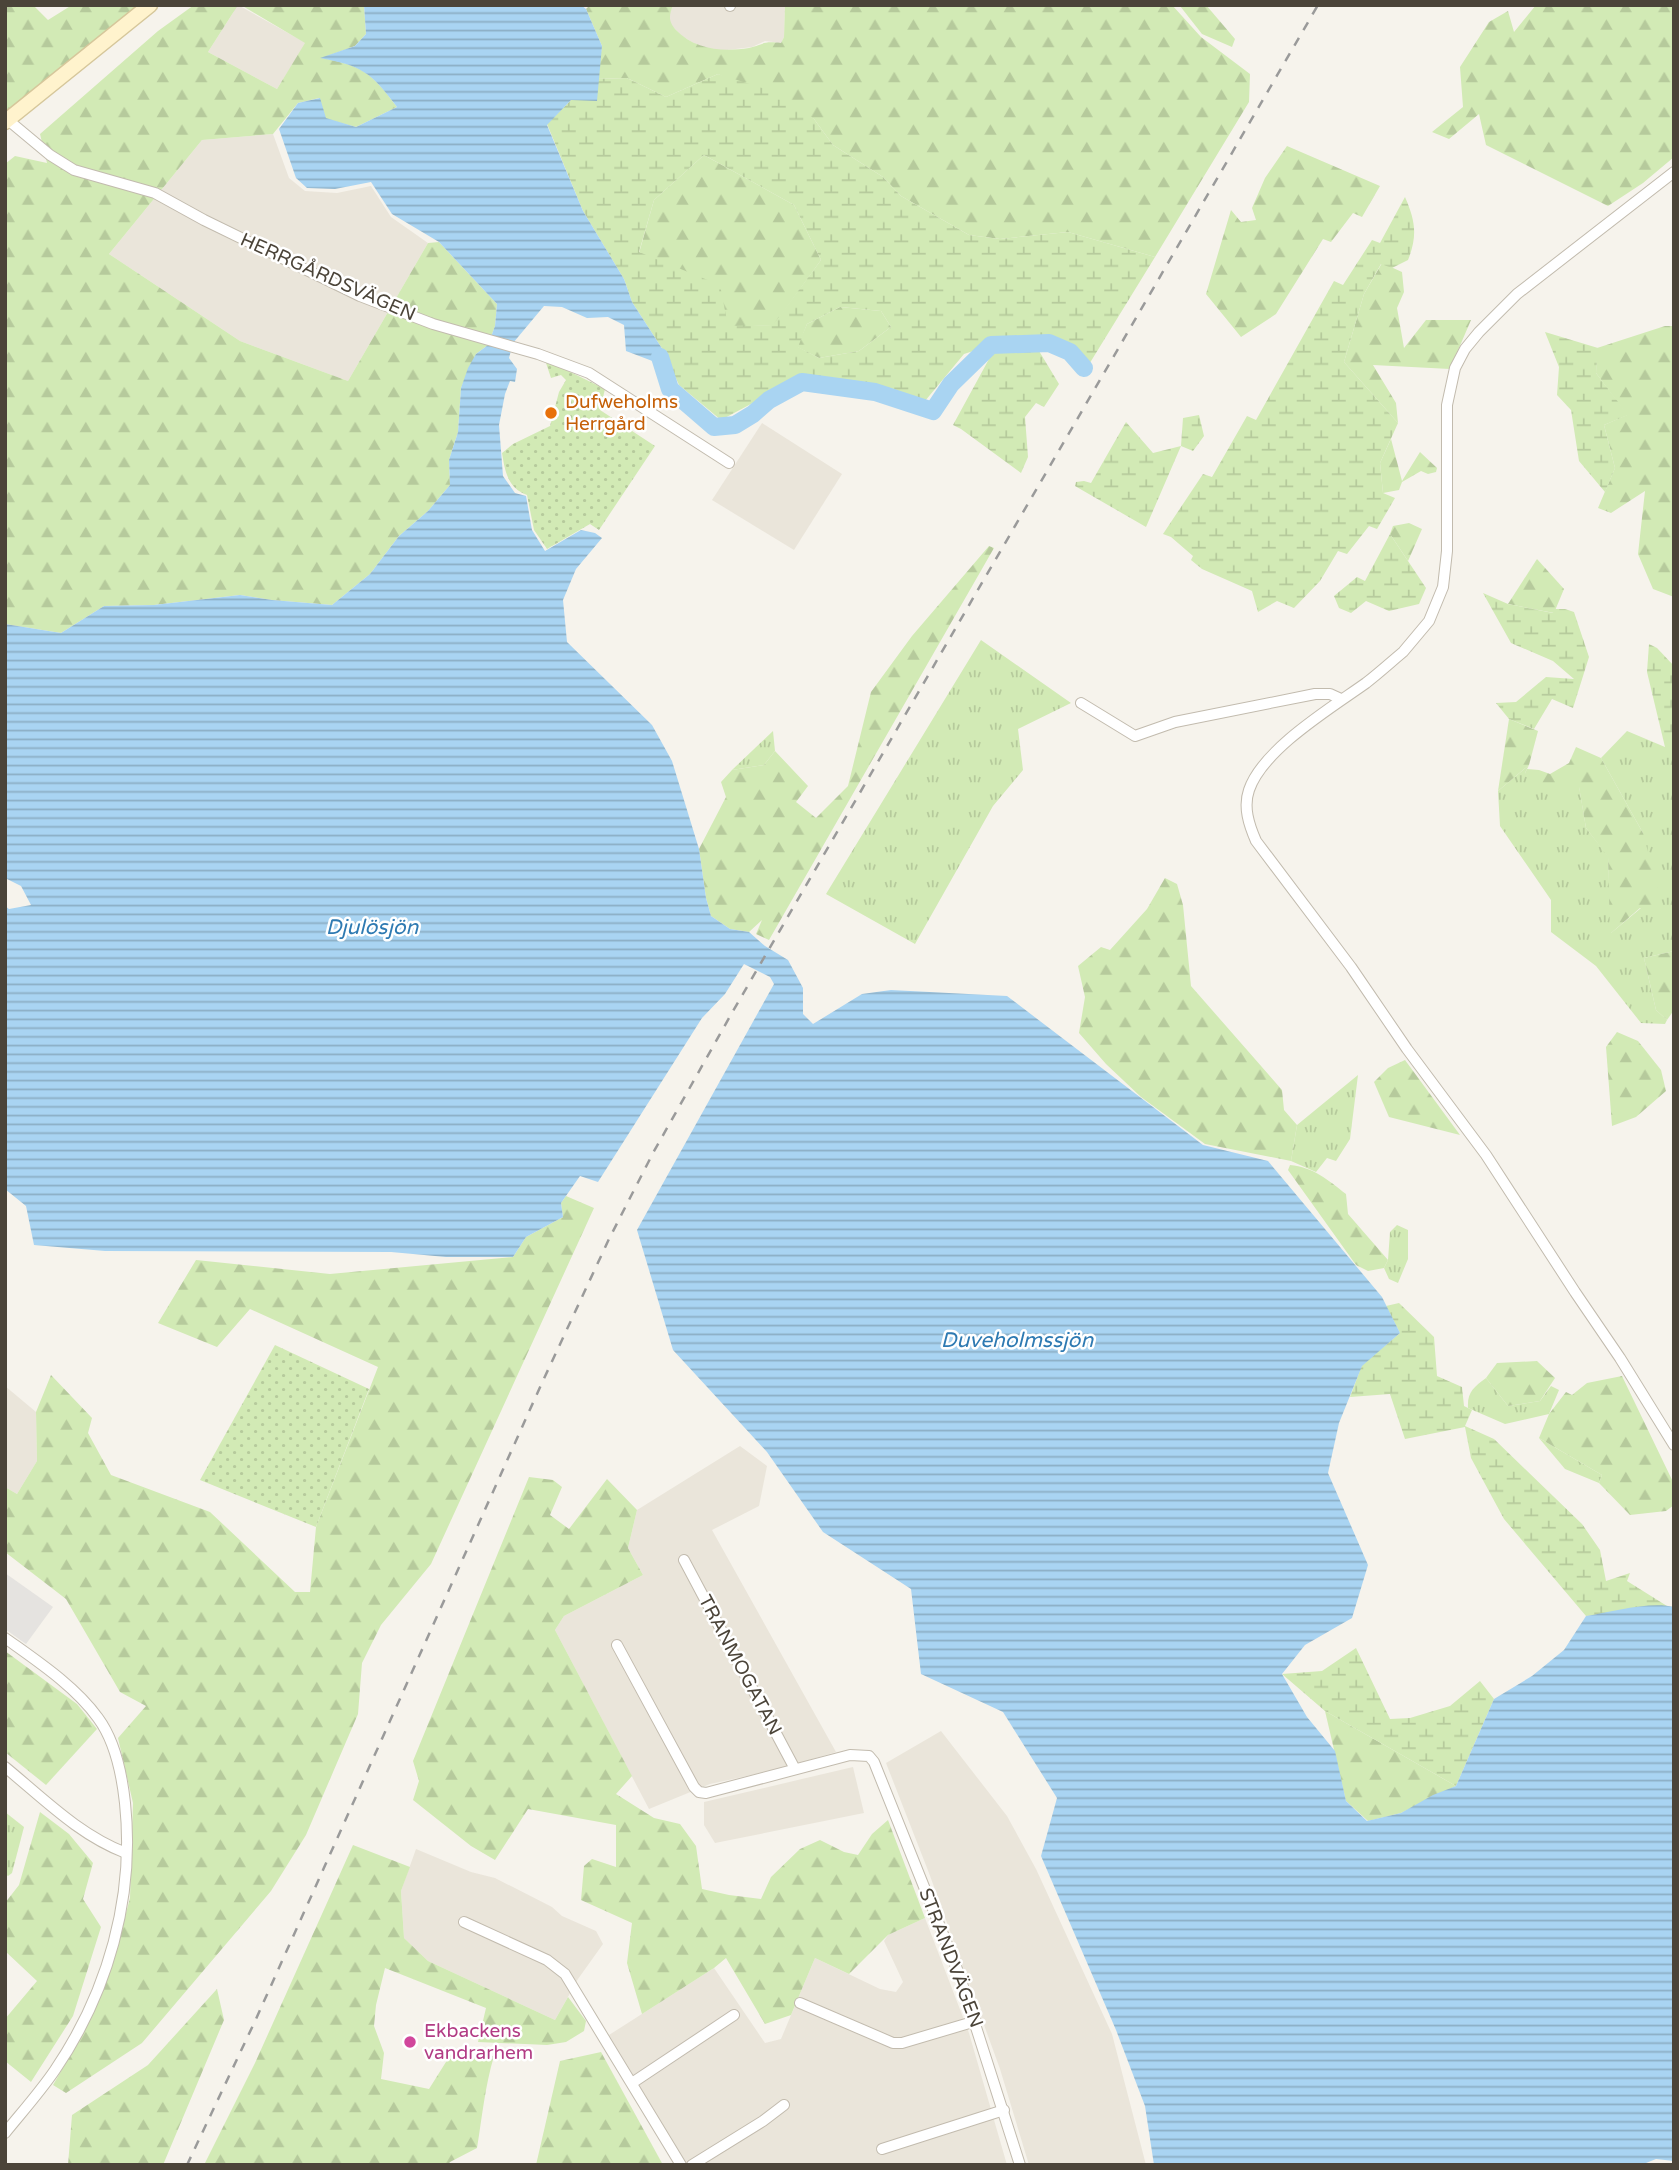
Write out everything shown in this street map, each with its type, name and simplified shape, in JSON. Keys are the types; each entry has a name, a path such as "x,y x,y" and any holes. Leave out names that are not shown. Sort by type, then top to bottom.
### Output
{"main road":[{"path":"6,121 150,5"}],"street":[{"name":"HERRGÅRDSVÄGEN","path":"6,121 74,170 155,193 204,220 360,296 433,324 589,373 729,463"},
{"path":"1674,172 1517,294 1465,349 1455,369 1447,405 1447,551 1439,602 1429,621 1403,652 1266,760 1248,791 1246,803 1250,829 1275,868 1351,967 1407,1049 1486,1155 1674,1445"},
{"path":"1081,703 1135,736 1175,722 1315,694 1330,694 1341,699"},
{"name":"TRANMOGATAN","path":"684,1560 795,1769"},
{"path":"5,1638 67,1686 99,1718 120,1772 127,1820 125,1890 108,1961 77,2033 55,2070 5,2133"},
{"path":"617,1645 694,1787 699,1791 706,1793 795,1769"},
{"name":"STRANDVÄGEN","path":"795,1769 850,1755 869,1756 881,1776 976,2021 1020,2165"},
{"path":"5,1767 76,1827 106,1845 126,1853"},
{"path":"464,1922 557,1966 582,2000 681,2165"},
{"path":"800,2003 893,2043 902,2043 976,2021"},
{"path":"632,2083 734,2015"},
{"path":"692,2165 784,2105"},
{"path":"881,2149 1004,2110"}],"shaded area":[{"path":"238,5 306,43 277,89 208,52"},
{"path":"673,5 785,5 784,37 781,43 765,41 752,47 719,51 697,45 682,36 670,24 669,15"},
{"path":"273,134 289,178 305,191 337,193 371,186 391,217 428,243 348,381 240,341 109,254 202,140"},
{"path":"762,423 842,474 794,550 712,500"},
{"path":"5,1386 36,1412 37,1461 17,1494 5,1487"},
{"path":"740,1446 767,1466 759,1506 712,1530 836,1752 775,1770 710,1784 649,1809 555,1630 564,1616 643,1575 628,1548 637,1510"},
{"path":"5,1573 53,1607 26,1644 5,1629"},
{"path":"941,1731 1007,1816 1036,1869 1112,2034 1146,2165 1029,2165 1000,2069 886,1763"},
{"path":"853,1767 864,1813 715,1843 704,1825 704,1802"},
{"path":"416,1849 471,1872 495,1878 552,1907 562,1916 596,1931 603,1944 578,1979 555,2020 428,1961 404,1938 401,1891"},
{"path":"925,1918 969,2033 1007,2165 687,2165 609,2035 714,1968 765,2043 781,2039 815,1958 880,1989 896,1992 903,1982 884,1941 888,1935"}],"green space":[{"path":"5,5 33,5 48,20 72,5 145,5 5,115"},
{"path":"194,5 238,5 208,52 277,89 305,43 241,5 364,5 366,34 355,46 322,58 348,64 366,73 397,107 356,127 326,119 319,98 298,103 273,134 202,140 109,254 240,341 348,381 428,243 439,242 497,304 495,326 488,345 476,354 461,388 458,432 449,460 450,485 428,511 399,536 370,574 332,605 240,595 154,605 104,606 61,633 5,624 5,164 15,156 47,163 40,134 158,31"},
{"path":"590,5 673,5 670,21 684,37 701,46 729,50 781,43 784,37 785,5 1172,5 1201,37 1250,74 1249,102 1155,257 1068,232 1000,239 969,235 901,196 883,177 833,145 814,119 718,74 666,97 627,78 597,79 602,46 586,9"},
{"path":"1206,5 1235,39 1232,47 1202,34 1180,6"},
{"path":"1536,5 1674,5 1674,157 1643,183 1608,206 1486,145 1479,114 1449,139 1432,132 1463,107 1460,67 1489,22 1508,11 1514,32"},
{"path":"718,74 775,92 814,119 833,145 883,177 901,196 969,235 1000,239 1068,232 1155,257 1088,366 1062,344 1037,340 998,343 964,354 925,401 836,378 803,376 721,420 679,385 663,350 632,302 624,279 583,211 547,124 571,100 596,100 597,79 627,78 666,97","holes":["704,155 794,205 821,260 773,325 728,326 720,285 639,252 654,200","840,307 881,311 891,327 859,351 819,358 798,347 807,324"]},
{"path":"1287,146 1380,186 1362,217 1353,213 1331,242 1323,239 1276,314 1241,337 1206,294 1231,210 1241,222 1256,220 1252,208 1265,178"},
{"path":"704,155 794,205 821,260 774,325 728,327 639,253 654,200"},
{"path":"1405,197 1414,228 1408,260 1392,268 1381,264 1364,294 1344,362 1398,423 1380,463 1383,493 1395,498 1377,529 1369,526 1347,554 1338,551 1320,581 1294,608 1277,601 1258,612 1252,591 1202,569 1191,560 1193,556 1171,537 1163,534 1203,474 1212,477 1247,416 1256,420 1334,281 1343,285 1372,240 1380,243"},
{"path":"1382,263 1402,272 1404,292 1397,308 1404,348 1426,320 1471,320 1450,369 1373,365 1396,403 1398,423 1344,362 1364,294"},
{"path":"840,307 881,311 891,327 859,351 819,358 797,347 807,324"},
{"path":"1665,326 1674,326 1674,597 1653,589 1638,554 1645,491 1611,513 1598,508 1615,468 1604,425 1627,415 1596,373 1597,348"},
{"path":"1545,332 1598,348 1596,373 1628,415 1604,425 1615,468 1605,492 1579,461 1571,410 1557,395 1559,367"},
{"path":"1036,346 1059,384 1044,407 1036,403 1025,417 1028,457 1021,473 953,425 995,348"},
{"path":"546,363 554,364 605,389 600,410 655,446 599,530 590,524 547,549 534,530 527,495 515,488 508,478 502,453 513,444 550,426 559,392 566,380 561,375 551,378"},
{"path":"1199,415 1204,436 1193,451 1181,446 1183,418"},
{"path":"1126,422 1153,453 1181,446 1146,527 1075,486 1076,482 1091,483"},
{"path":"1391,439 1402,481 1420,452 1437,468 1436,472 1428,474 1421,471 1402,482 1399,490 1383,493 1380,463"},
{"path":"1409,523 1422,529 1408,561 1390,534 1393,526"},
{"path":"1390,534 1426,588 1419,604 1389,611 1366,601 1351,613 1339,608 1334,596 1357,577 1365,581"},
{"path":"989,546 994,548 769,940 756,934 762,920 749,932 730,929 711,916 699,849 726,797 721,782 732,770 764,765 775,751 808,786 796,802 816,818 848,786 871,692 912,636"},
{"path":"1537,559 1564,589 1554,613 1508,604"},
{"path":"1483,593 1508,604 1553,613 1555,609 1574,612 1589,657 1573,708 1552,699 1534,729 1509,719 1496,703 1516,702 1546,677 1574,679 1553,661 1511,643"},
{"path":"981,640 1071,703 1018,729 1023,770 993,806 915,944 826,894"},
{"path":"1649,644 1657,648 1674,666 1674,747 1665,747 1647,672"},
{"path":"1509,719 1538,731 1529,765 1498,791"},
{"path":"773,731 775,751 764,765 732,770"},
{"path":"1627,731 1665,747 1674,747 1674,951 1644,958 1656,1010 1667,1020 1665,1024 1641,1023 1596,966 1551,932 1551,900 1500,826 1498,791 1529,765 1525,773 1579,786 1586,828 1608,856 1611,933 1641,908 1643,833 1601,758"},
{"path":"1576,747 1601,758 1643,833 1660,897 1649,912 1640,908 1610,934 1608,857 1586,828 1579,787 1543,790 1525,773 1527,769 1550,774 1569,763"},
{"path":"1165,878 1177,884 1183,905 1191,986 1282,1090 1284,1110 1297,1125 1291,1161 1205,1144 1141,1097 1106,1064 1079,1033 1085,997 1078,966 1101,947 1110,950 1147,909"},
{"path":"1674,951 1674,1010 1667,1020 1656,1010 1644,958"},
{"path":"1617,1032 1638,1041 1661,1070 1666,1091 1636,1117 1612,1126 1606,1047"},
{"path":"1405,1060 1460,1135 1389,1117 1374,1082 1388,1068"},
{"path":"1358,1075 1350,1139 1336,1161 1327,1158 1316,1172 1291,1161 1297,1125"},
{"path":"1290,1165 1313,1171 1346,1194 1348,1214 1388,1260 1384,1268 1368,1271 1356,1265 1288,1170"},
{"path":"566,1196 594,1208 431,1564 381,1625 362,1663 358,1714 306,1835 271,1891 142,2043 66,2093 53,2085 79,2040 111,1969 130,1898 133,1803 118,1738 146,1706 120,1692 66,1599 5,1552 5,1487 17,1494 37,1461 36,1412 51,1375 92,1418 88,1433 111,1475 210,1512 295,1592 310,1592 316,1527 378,1367 250,1309 217,1347 158,1323 196,1260 330,1274 513,1257 526,1237 563,1217 561,1203"},
{"path":"1397,1225 1408,1230 1408,1259 1398,1283 1389,1279 1384,1268 1388,1260 1390,1232"},
{"path":"1399,1303 1434,1337 1437,1376 1462,1387 1464,1406 1472,1410 1465,1426 1494,1439 1582,1524 1600,1550 1606,1581 1630,1573 1627,1581 1667,1606 1586,1616 1504,1519 1471,1458 1465,1427 1405,1439 1390,1394 1350,1397 1362,1365 1400,1333 1386,1306"},
{"path":"275,1345 369,1389 316,1527 200,1480"},
{"path":"1537,1361 1555,1378 1540,1401 1508,1406 1486,1378 1497,1363"},
{"path":"1622,1376 1674,1484 1674,1505 1666,1511 1630,1515 1599,1483 1602,1475 1539,1438 1549,1414 1566,1392 1572,1395 1587,1383"},
{"path":"1486,1378 1508,1406 1540,1401 1551,1386 1559,1390 1549,1414 1505,1424 1468,1408 1472,1390"},
{"path":"1539,1438 1602,1475 1599,1483 1565,1469"},
{"path":"529,1477 553,1480 562,1487 550,1515 569,1529 607,1479 637,1510 628,1548 643,1575 564,1616 555,1630 632,1776 616,1794 654,1818 680,1824 696,1846 702,1889 761,1899 771,1877 800,1849 820,1840 844,1852 858,1855 872,1834 888,1820 925,1918 888,1935 849,1974 815,1958 791,2015 765,2024 726,1958 642,2014 627,1963 632,1923 581,1900 584,1866 592,1859 616,1867 616,1825 528,1809 495,1860 471,1846 413,1800 419,1781 413,1761"},
{"path":"1356,1648 1390,1719 1410,1718 1450,1706 1480,1681 1494,1699 1456,1786 1325,1711 1282,1674 1322,1671"},
{"path":"5,1651 77,1704 97,1729 46,1785 5,1752"},
{"path":"1325,1711 1456,1786 1401,1813 1368,1821 1346,1801"},
{"path":"5,1812 24,1827 12,1873 8,1876 5,1874"},
{"path":"40,1812 69,1834 93,1863 83,1899 101,1927 73,2016 31,2082 5,2061 5,2019 37,1981 5,1951 5,1903 19,1885"},
{"path":"353,1845 410,1867 401,1891 404,1938 428,1961 555,2020 568,1997 586,2021 584,2031 566,2042 547,2045 478,2042 486,2008 385,1968 374,2026 384,2053 381,2079 429,2089 451,2054 494,2056 477,2148 448,2165 204,2165 255,2063"},
{"path":"217,1989 224,2020 163,2165 68,2165 72,2115 148,2065"},
{"path":"601,2052 663,2165 536,2165 560,2061"}],"water":[{"path":"364,5 581,5 586,9 602,46 597,101 571,100 547,125 583,211 624,279 632,302 663,350 655,362 626,351 624,325 608,317 587,318 562,307 544,306 513,343 509,358 517,369 515,382 510,381 505,394 499,425 503,476 515,493 526,496 532,530 545,551 581,530 595,533 602,538 576,569 563,600 567,642 652,725 672,761 699,849 711,916 730,929 749,932 788,960 803,988 803,1014 813,1024 862,994 891,990 1007,996 1203,1145 1268,1161 1382,1297 1400,1333 1362,1366 1339,1423 1328,1473 1368,1565 1352,1618 1305,1645 1282,1674 1307,1717 1335,1751 1346,1801 1367,1821 1401,1813 1456,1786 1494,1699 1532,1676 1564,1650 1586,1616 1642,1606 1674,1607 1674,2161 1656,2159 1641,2165 1154,2165 1145,2106 1116,2030 1041,1856 1057,1798 1003,1712 921,1674 911,1589 823,1532 767,1452 673,1350 637,1230 774,984 770,977 744,964 725,994 702,1018 598,1182 580,1176 561,1203 563,1217 526,1237 513,1257 446,1257 391,1252 105,1251 34,1245 26,1206 5,1189 5,906 9,909 31,905 21,886 5,878 5,624 61,633 104,606 154,605 240,595 332,605 370,574 399,536 428,511 450,485 449,460 458,432 461,388 468,368 476,354 488,345 495,326 497,304 439,242 392,214 371,182 335,189 307,188 296,178 279,129 298,103 320,98 326,118 356,127 397,107 365,72 320,58 355,46 366,34"}],"waterway":[{"path":"660,357 670,389 714,427 735,425 769,400 802,382 875,392 933,411 951,384 991,345 1049,343 1070,352 1084,368"}],"railway":[{"path":"187,2165 256,2019 541,1385 609,1239 653,1153 1318,5"}],"place":[{"name":"Dufweholms Herrgård","path":"551,413"},
{"name":"Ekbackens vandrarhem","path":"410,2042"}],"water label":[{"name":"Djulösjön","path":"372,927"},
{"name":"Duveholmssjön","path":"1017,1340"}]}
